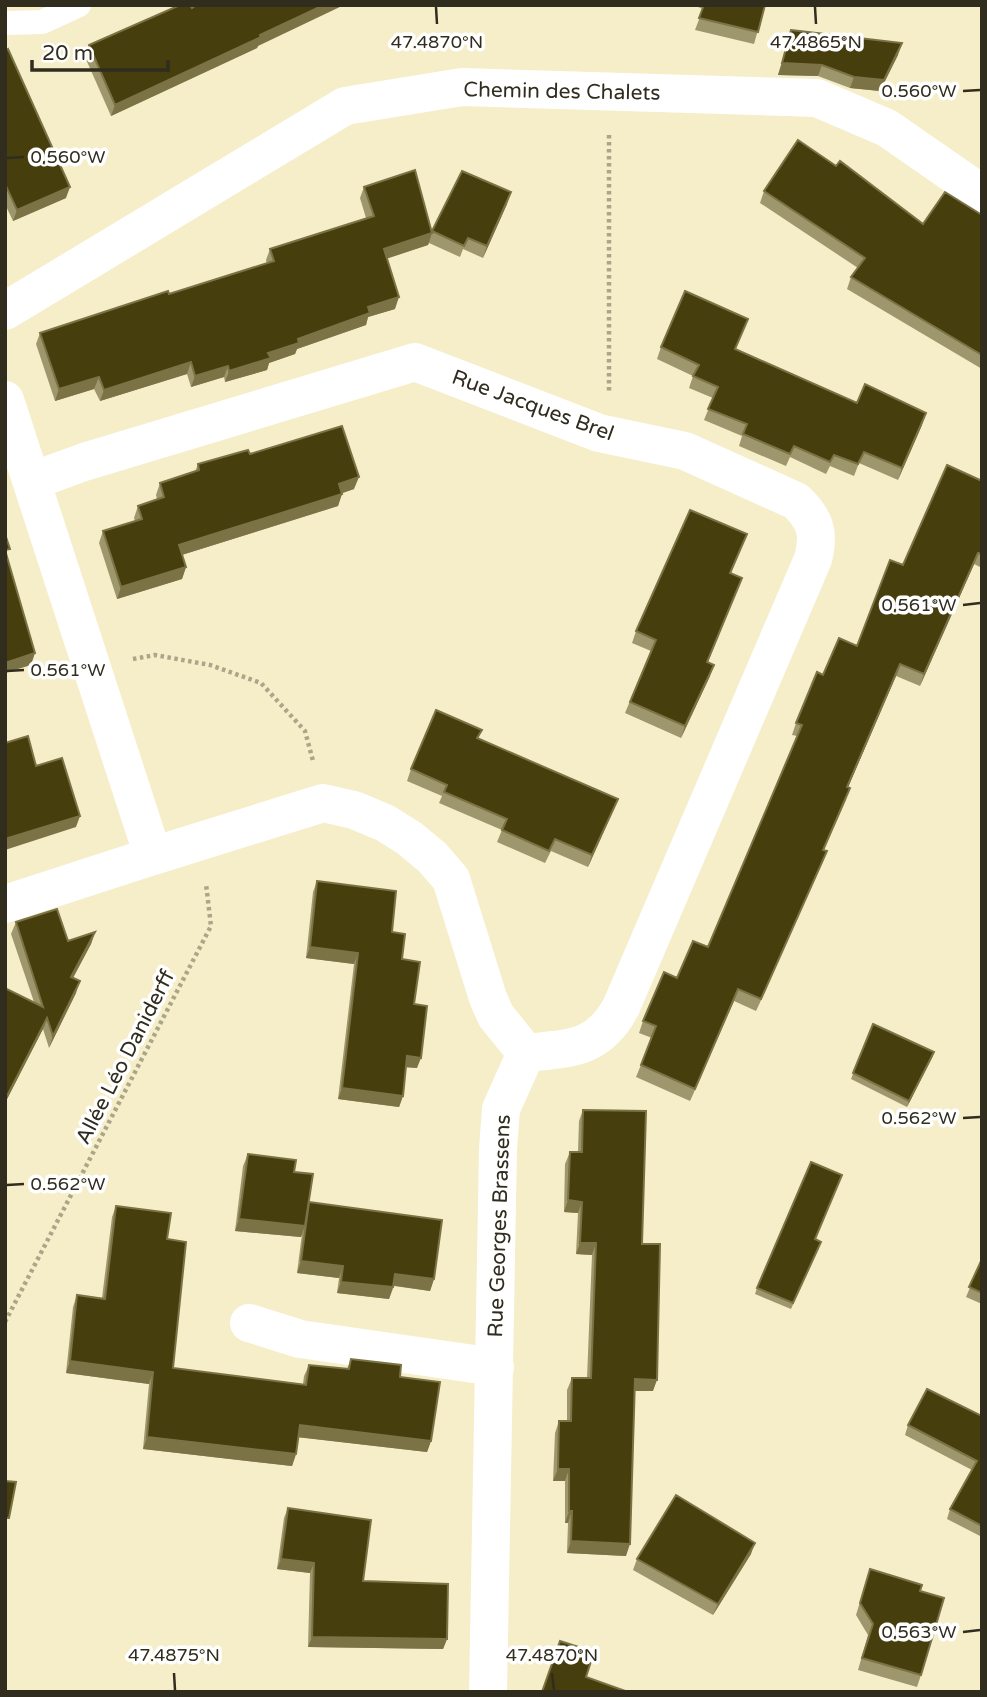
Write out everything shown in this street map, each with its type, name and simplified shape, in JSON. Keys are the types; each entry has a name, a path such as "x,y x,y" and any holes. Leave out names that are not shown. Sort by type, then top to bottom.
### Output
{"street":[{"name":"Chemin des Chalets","path":"5,311 345,106 462,86 817,98 887,128 982,194"},
{"name":"Rue Jacques Brel","path":"32,481 84,462 415,362 599,433 685,451 796,501 808,512 815,526 817,542 813,558 621,1007 612,1023 587,1043 572,1048 526,1053"},
{"path":"5,400 153,856"},
{"path":"5,904 323,803 354,810 385,823 409,838 432,857 452,879 488,998 496,1016 526,1053"},
{"name":"Rue Georges Brassens","path":"488,1692 499,1125 501,1109 526,1053"},
{"path":"249,1323 300,1339 495,1367"}],"lane":[{"path":"5,23 41,22 79,5"}],"path":[{"path":"609,91 609,405"},
{"path":"92,667 155,655 210,665 261,683 305,731 323,803"},
{"name":"Allée Léo Daniderff","path":"5,1322 211,926 205,875"}],"building":[{"path":"180,5 190,5 192,8 196,5 324,5 115,105 89,45"},
{"path":"704,5 765,5 758,32 699,18"},
{"path":"791,30 902,43 884,80 854,77 822,65 782,63"},
{"path":"8,49 70,187 17,210 5,184 5,51"},
{"path":"798,140 836,166 840,161 923,224 945,192 982,215 982,355 851,277 865,258 764,191"},
{"path":"415,170 432,233 384,249 399,297 368,307 370,313 268,353 271,358 229,371 228,366 195,376 191,362 104,390 99,377 59,389 40,333 168,291 169,294 274,261 270,249 374,216 364,187"},
{"path":"462,171 511,192 487,246 468,238 464,246 432,231"},
{"path":"685,291 748,319 735,349 857,403 865,384 926,413 902,468 864,452 858,464 834,455 830,462 794,446 790,454 743,434 747,424 708,409 718,387 693,376 699,365 661,347"},
{"path":"342,426 359,477 339,484 342,494 179,545 186,567 121,587 103,531 142,519 138,506 164,497 160,483 199,470 198,464 248,450 250,454"},
{"path":"947,465 982,481 982,554 978,553 924,674 900,664 847,787 850,788 823,850 827,851 761,999 738,989 695,1089 641,1065 656,1026 643,1021 664,972 677,978 693,941 708,947 802,725 796,723 817,672 823,675 839,638 857,646 890,560 903,565"},
{"path":"690,510 747,534 730,573 742,578 707,662 714,665 685,726 630,702 656,640 636,631"},
{"path":"5,534 10,549 5,550"},
{"path":"5,550 35,653 5,663"},
{"path":"436,710 482,730 477,738 618,799 592,855 555,839 549,851 502,830 507,819 444,792 447,785 411,769"},
{"path":"28,736 36,766 62,758 80,816 5,839 5,743"},
{"path":"317,881 396,891 392,932 405,934 402,959 420,962 414,1004 427,1006 421,1058 407,1056 403,1096 342,1088 358,953 310,947"},
{"path":"57,909 68,941 95,932 71,977 80,981 53,1036 47,1018 5,1100 5,988 43,1007 16,922"},
{"path":"873,1024 934,1052 909,1101 853,1073"},
{"path":"583,1110 646,1111 642,1244 660,1244 657,1380 635,1379 630,1544 571,1541 569,1469 558,1469 559,1421 571,1421 572,1378 591,1378 596,1243 580,1243 582,1202 568,1200 570,1152 582,1152"},
{"path":"248,1154 296,1160 294,1172 313,1174 305,1226 239,1219"},
{"path":"811,1162 842,1175 815,1239 821,1242 793,1303 757,1288"},
{"path":"309,1202 442,1220 434,1279 395,1274 393,1287 341,1282 343,1266 301,1261"},
{"path":"116,1206 171,1213 167,1239 186,1242 173,1368 306,1385 309,1365 349,1369 351,1359 401,1365 400,1377 440,1382 431,1441 300,1425 296,1454 147,1437 153,1372 70,1361 77,1295 105,1299"},
{"path":"982,1259 982,1293 969,1287"},
{"path":"927,1389 982,1416 982,1526 950,1509 977,1461 908,1425"},
{"path":"5,1481 16,1482 9,1518 5,1518"},
{"path":"676,1495 755,1543 718,1604 637,1559"},
{"path":"288,1508 371,1520 363,1581 448,1584 447,1639 312,1637 314,1563 281,1559"},
{"path":"870,1569 922,1585 920,1591 944,1598 921,1675 862,1658 873,1624 860,1603"},
{"path":"560,1641 594,1652 586,1677 628,1692 542,1692"}]}
